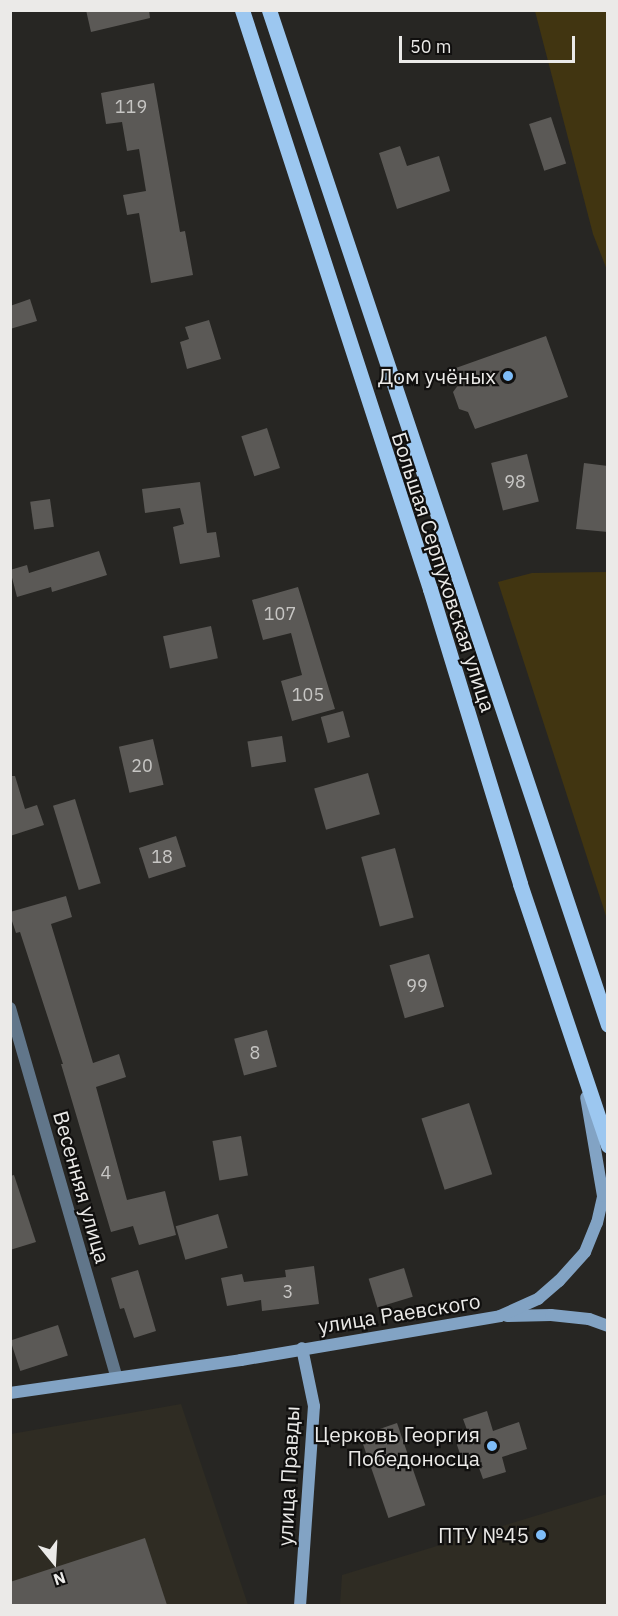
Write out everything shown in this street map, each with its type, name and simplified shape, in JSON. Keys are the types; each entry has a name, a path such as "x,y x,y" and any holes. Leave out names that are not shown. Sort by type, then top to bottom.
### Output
{"main road":[{"name":"Большая Серпуховская улица","path":"242,10 430,589 519,884 608,1146"},
{"name":"Большая Серпуховская улица","path":"269,10 608,1024"}],"street":[{"name":"Весенняя улица","path":"10,1008 116,1376"},
{"name":"улица Раевского","path":"10,1393 116,1376 241,1360 500,1316 538,1299 559,1281 585,1252 597,1223 603,1196 581,1068"},
{"path":"500,1316 551,1315 589,1319 608,1326"},
{"name":"улица Правды","path":"300,1605 314,1406 303,1348"}],"shaded area":[{"path":"535,11 607,11 607,270 593,234"},
{"path":"608,572 607,919 498,582 532,573"},
{"path":"181,1404 248,1605 11,1606 11,1434"},
{"name":"ПТУ №45","path":"607,1494 607,1605 340,1605 342,1575"}],"building":[{"path":"86,10 149,10 150,18 91,32"},
{"path":"154,83 180,232 185,231 193,275 151,283 139,213 127,215 123,195 146,191 139,149 127,151 122,122 106,124 101,93"},
{"path":"551,117 566,164 544,171 529,124"},
{"path":"400,146 407,166 439,156 450,191 397,209 379,153"},
{"path":"30,299 37,321 10,329 10,306"},
{"path":"209,320 221,359 187,369 180,342 189,339 185,327"},
{"name":"Дом учёных","path":"546,336 568,397 475,429 468,412 459,409 453,392 459,384 453,369"},
{"path":"267,428 280,468 254,476 241,436"},
{"path":"527,454 539,502 503,510 491,463"},
{"path":"584,463 608,466 608,532 576,529"},
{"path":"200,482 207,533 216,532 220,557 180,564 173,527 184,524 180,508 145,513 142,489"},
{"path":"50,499 54,527 34,530 30,502"},
{"path":"99,551 107,575 52,592 51,587 17,597 10,570 27,565 29,573"},
{"path":"298,587 335,709 292,721 281,681 302,675 291,633 263,640 252,600"},
{"path":"211,626 218,658 170,668 163,636"},
{"path":"343,711 350,737 328,743 321,717"},
{"path":"282,736 286,762 251,767 247,741"},
{"path":"153,739 164,785 129,793 119,747"},
{"path":"368,773 380,814 326,830 314,788"},
{"path":"10,776 15,776 25,809 37,805 44,825 10,836"},
{"path":"75,799 101,883 79,890 53,806"},
{"path":"176,836 186,866 149,878 139,848"},
{"path":"395,848 414,918 380,927 361,857"},
{"path":"66,896 72,917 51,924 93,1063 119,1054 126,1077 96,1087 127,1200 165,1191 176,1235 139,1245 133,1226 111,1232 61,1064 63,1064 20,932 16,933 10,915 10,912"},
{"path":"429,954 444,1007 405,1018 390,965"},
{"path":"267,1030 277,1067 244,1076 234,1039"},
{"path":"469,1103 492,1174 445,1190 421,1118"},
{"path":"241,1136 248,1175 219,1180 212,1141"},
{"path":"14,1175 36,1242 10,1250 10,1176"},
{"path":"218,1214 228,1248 185,1260 176,1226"},
{"path":"314,1266 319,1304 262,1311 261,1300 227,1306 221,1278 242,1274 244,1282 286,1277 285,1270"},
{"path":"404,1268 413,1297 377,1308 369,1279"},
{"path":"138,1270 156,1331 134,1338 124,1308 120,1309 111,1278"},
{"path":"58,1325 68,1355 20,1371 10,1340"},
{"name":"Церковь Георгия Победоносца","path":"487,1411 493,1431 519,1422 527,1449 502,1457 506,1472 483,1479 478,1465 465,1469 456,1442 470,1438 463,1419"},
{"path":"397,1423 425,1505 388,1518 360,1436"},
{"path":"145,1538 167,1605 10,1605 10,1582"}],"place":[{"name":"Дом учёных","path":"508,376"},
{"name":"Церковь Георгия Победоносца","path":"492,1446"},
{"name":"ПТУ №45","path":"541,1535"}]}
